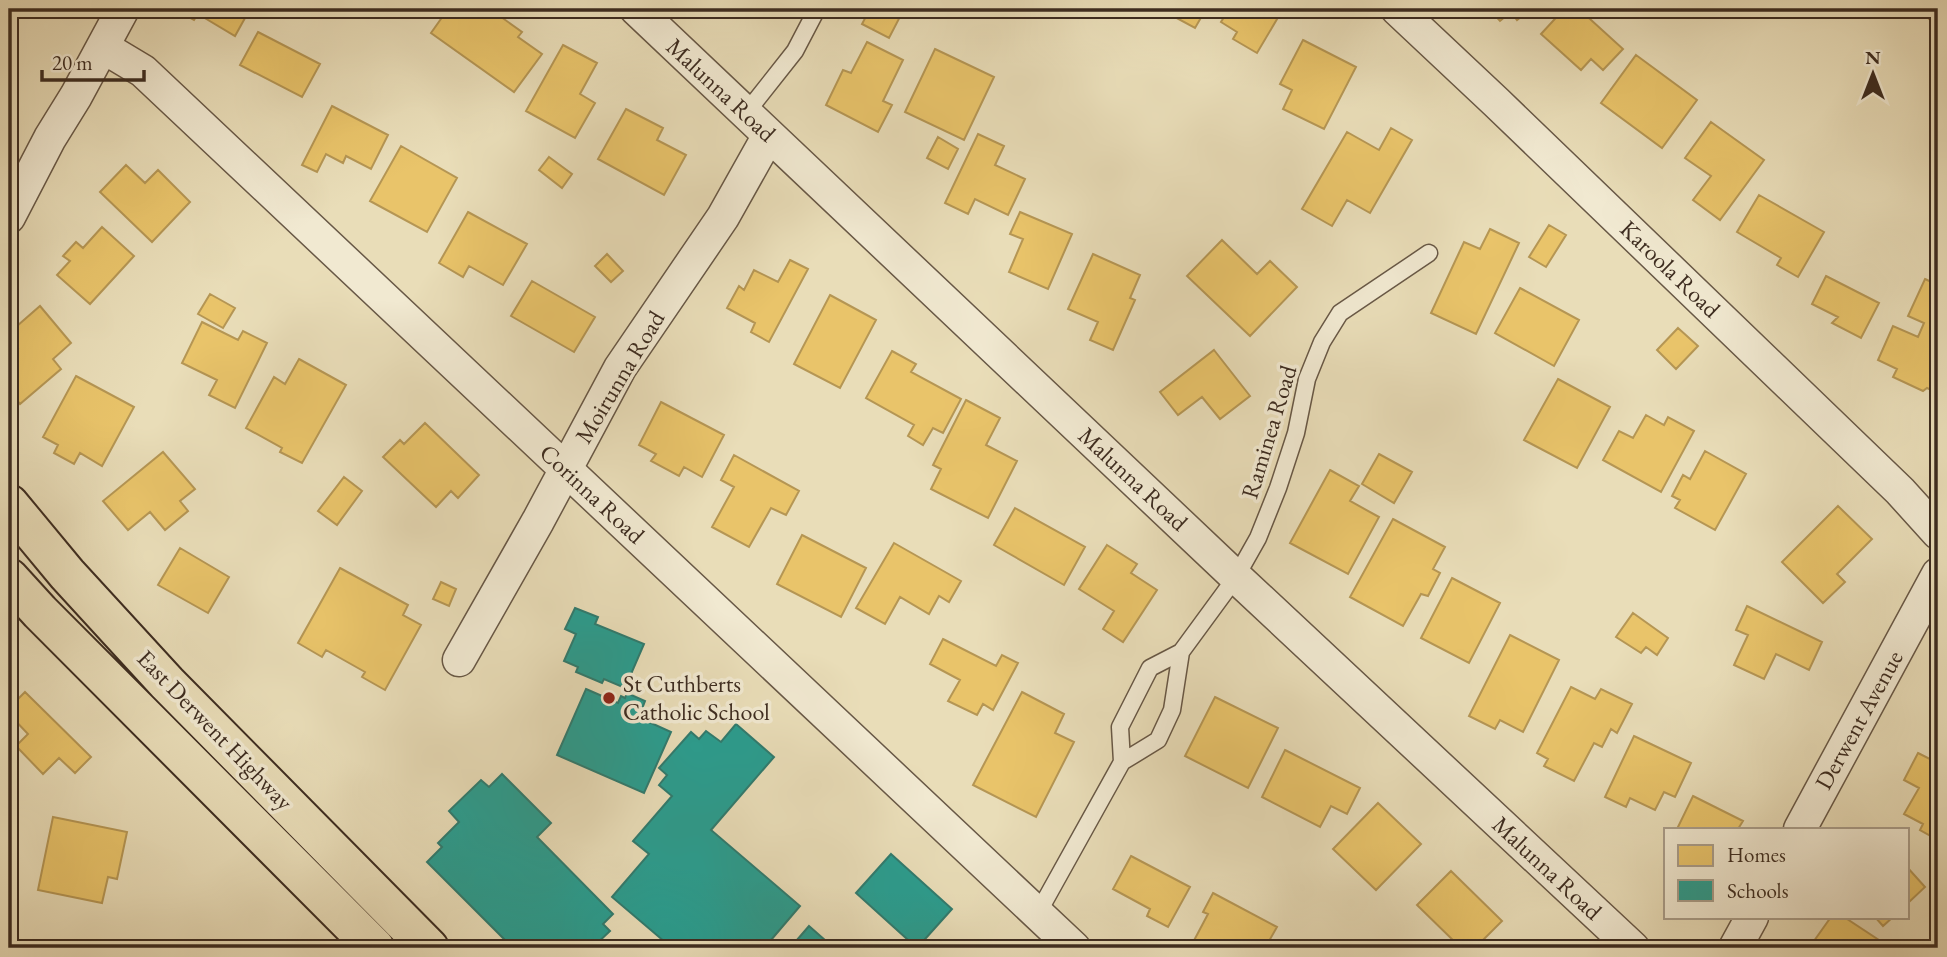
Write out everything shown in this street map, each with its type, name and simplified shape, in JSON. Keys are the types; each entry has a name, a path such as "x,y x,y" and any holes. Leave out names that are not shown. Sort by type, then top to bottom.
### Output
{"main road":[{"name":"East Derwent Highway","path":"9,504 67,574 167,683 429,948"},
{"name":"East Derwent Highway","path":"9,578 375,948"}],"street":[{"path":"9,217 123,9"},
{"name":"Malunna Road","path":"636,9 1236,577 1633,948"},
{"name":"Karoola Road","path":"1397,9 1900,491 1938,533"},
{"name":"Corinna Road","path":"103,47 143,71 1074,948"},
{"name":"Moirunna Road","path":"459,660 620,368 723,217 769,135"},
{"name":"Derwent Avenue","path":"1801,828 1938,574"},
{"path":"1735,948 1751,918"}],"lane":[{"path":"746,113 795,51 817,9"},
{"name":"Raminea Road","path":"1122,762 1120,727 1150,668 1181,652 1236,577 1258,538 1296,433 1307,379 1322,342 1340,313 1429,253"},
{"name":"Raminea Road","path":"1038,913 1122,762 1158,740 1172,710 1181,652"}],"building: Homes":[{"path":"174,9 250,9 235,36 198,14 194,20"},
{"path":"448,9 490,9 522,32 518,37 542,54 514,92 431,33"},
{"path":"870,9 904,9 889,38 862,24"},
{"path":"1160,9 1206,9 1195,28"},
{"path":"1229,9 1283,9 1257,53 1233,39 1237,32 1221,22"},
{"path":"1489,9 1531,9 1517,20 1511,12 1500,21"},
{"path":"1564,9 1579,9 1623,49 1603,70 1591,59 1581,70 1541,34"},
{"path":"1918,9 1938,9 1938,27"},
{"path":"258,32 320,64 302,97 240,65"},
{"path":"1303,40 1356,67 1324,129 1283,109 1292,90 1280,84"},
{"path":"867,42 903,60 883,101 892,105 878,132 826,105 843,70 851,73"},
{"path":"563,45 597,63 580,94 595,103 575,138 526,111"},
{"path":"935,49 994,77 964,140 905,112"},
{"path":"1636,55 1697,100 1662,148 1601,103"},
{"path":"332,106 388,135 371,169 346,156 343,163 326,154 317,172 302,165"},
{"path":"626,109 663,128 657,140 686,155 664,195 598,159"},
{"path":"1711,122 1764,160 1720,220 1693,200 1711,176 1685,158"},
{"path":"1391,128 1412,140 1370,213 1347,200 1332,226 1302,209 1347,132 1379,150"},
{"path":"978,134 1004,146 995,165 1025,179 1008,215 975,199 968,214 945,203"},
{"path":"938,137 958,149 948,169 927,158"},
{"path":"401,146 457,178 427,232 370,201"},
{"path":"549,157 572,174 562,188 539,170"},
{"path":"126,165 145,183 158,170 190,202 152,242 100,192"},
{"path":"1759,195 1824,232 1798,277 1777,265 1781,258 1737,232"},
{"path":"468,212 527,244 503,285 469,266 463,277 439,263"},
{"path":"1020,212 1072,234 1048,289 1009,272 1023,239 1010,234"},
{"path":"1549,225 1566,235 1546,267 1529,257"},
{"path":"102,227 134,256 90,304 57,275 70,261 63,256 76,242 83,248"},
{"path":"1490,229 1519,243 1476,334 1431,313 1464,242 1480,249"},
{"path":"1222,240 1257,274 1270,261 1297,287 1250,336 1187,276"},
{"path":"607,254 623,271 611,282 595,266"},
{"path":"1093,254 1140,275 1130,298 1135,300 1113,350 1090,340 1098,322 1068,309"},
{"path":"790,260 808,269 769,342 751,332 755,323 727,308 739,286 744,290 754,270 778,282"},
{"path":"1826,276 1879,303 1861,338 1832,323 1838,317 1812,304"},
{"path":"1925,279 1938,285 1938,393 1927,388 1923,391 1893,377 1897,369 1878,360 1893,326 1918,337 1924,323 1908,316"},
{"path":"532,281 595,317 574,352 511,316"},
{"path":"1520,288 1579,320 1554,366 1495,333"},
{"path":"210,294 235,308 223,328 198,314"},
{"path":"830,295 876,320 840,388 794,364"},
{"path":"40,306 71,343 53,359 61,369 20,404 9,391 9,356 18,348 9,333"},
{"path":"202,322 238,340 243,331 267,343 235,408 209,395 217,380 182,363"},
{"path":"1678,328 1698,346 1676,369 1657,350"},
{"path":"1214,350 1250,396 1220,419 1202,397 1178,415 1160,392"},
{"path":"892,351 916,364 911,372 961,399 943,433 933,428 923,445 908,436 914,425 866,398"},
{"path":"299,359 346,385 302,463 280,452 282,448 246,428 274,377 285,384"},
{"path":"76,376 134,407 102,466 80,453 74,464 54,453 58,445 43,437"},
{"path":"1558,379 1610,407 1577,468 1524,440"},
{"path":"966,400 1000,418 986,445 1017,461 988,518 931,489 941,469 933,465"},
{"path":"661,402 724,435 702,477 684,467 679,476 651,461 656,454 639,445"},
{"path":"1646,415 1664,425 1668,417 1694,431 1661,492 1603,460 1619,431 1633,438"},
{"path":"425,423 479,475 458,498 451,491 436,507 383,457 400,440 404,444"},
{"path":"1705,451 1746,474 1715,530 1675,508 1680,500 1672,496 1683,475 1690,479"},
{"path":"163,452 195,489 180,501 188,511 165,530 150,512 128,530 103,501"},
{"path":"1379,454 1412,472 1394,503 1362,484"},
{"path":"734,455 799,491 786,515 771,508 749,547 712,527 734,487 721,480"},
{"path":"1330,470 1359,486 1350,501 1379,517 1348,574 1290,543"},
{"path":"344,477 362,491 337,525 318,511"},
{"path":"1838,506 1872,539 1837,574 1845,582 1823,603 1782,562"},
{"path":"1015,508 1085,547 1064,585 994,545"},
{"path":"1393,519 1445,547 1433,569 1440,573 1428,596 1421,594 1403,626 1350,597"},
{"path":"802,535 866,568 841,617 777,584"},
{"path":"894,543 961,581 949,602 939,596 929,614 900,597 885,624 856,608"},
{"path":"1107,545 1137,564 1131,573 1157,590 1123,642 1103,629 1114,611 1079,589"},
{"path":"180,548 229,577 208,613 158,585"},
{"path":"340,568 408,605 403,615 421,625 385,690 362,677 365,672 326,650 322,657 298,643"},
{"path":"1452,578 1500,603 1469,663 1421,638"},
{"path":"441,582 456,589 449,606 433,599"},
{"path":"1747,606 1822,642 1809,670 1776,654 1764,679 1734,665 1748,635 1736,630"},
{"path":"1633,613 1668,638 1657,655 1646,647 1641,653 1616,637"},
{"path":"1510,635 1559,660 1523,732 1500,720 1495,729 1469,716"},
{"path":"943,639 996,666 1002,655 1018,663 993,710 983,704 977,715 948,701 960,680 930,664"},
{"path":"1571,687 1595,699 1601,689 1632,704 1617,733 1611,729 1602,747 1594,743 1574,781 1544,766 1548,759 1537,753"},
{"path":"25,692 91,757 75,773 59,758 43,774 16,746 28,734 9,714 9,708"},
{"path":"1022,692 1064,714 1055,733 1074,742 1036,817 973,785"},
{"path":"1215,697 1278,728 1248,788 1185,756"},
{"path":"1634,736 1691,763 1675,797 1664,792 1655,810 1630,798 1626,807 1605,797"},
{"path":"1285,750 1360,788 1347,814 1331,806 1320,827 1262,797"},
{"path":"1918,753 1938,763 1938,840 1920,830 1923,824 1904,814 1919,788 1904,780"},
{"path":"1693,796 1743,821 1739,828 1677,828"},
{"path":"1378,803 1421,844 1376,890 1333,849"},
{"path":"53,817 127,832 117,879 108,877 102,903 38,890"},
{"path":"1131,856 1190,887 1168,927 1147,916 1150,909 1113,889"},
{"path":"1909,869 1925,887 1909,902"},
{"path":"1451,871 1502,921 1475,948 1461,948 1417,905"},
{"path":"1213,893 1277,927 1265,948 1190,948 1208,914 1203,912"},
{"path":"1830,918 1846,918 1891,948 1809,948"},
{"path":"1876,918 1892,918 1883,926"}],"building: Schools":[{"path":"575,608 598,617 595,624 644,644 625,688 604,679 602,683 576,672 578,667 564,661 576,634 565,629"},
{"path":"586,689 618,703 621,696 625,698 627,693 645,701 640,718 671,732 644,793 557,755"},
{"path":"736,724 774,757 711,830 800,906 765,947 767,948 744,948 739,944 735,948 672,948 612,897 649,854 633,841 672,796 659,785 667,775 659,768 691,732 699,739 706,731 721,742"},
{"path":"502,774 551,823 537,837 613,914 603,924 610,931 592,948 513,948 427,862 442,847 438,843 459,822 449,811 481,780 489,787"},
{"path":"891,854 952,909 917,948 856,893"},
{"path":"809,926 834,948 790,948"}],"place":[{"name":"St Cuthberts Catholic School","path":"609,698"}]}
